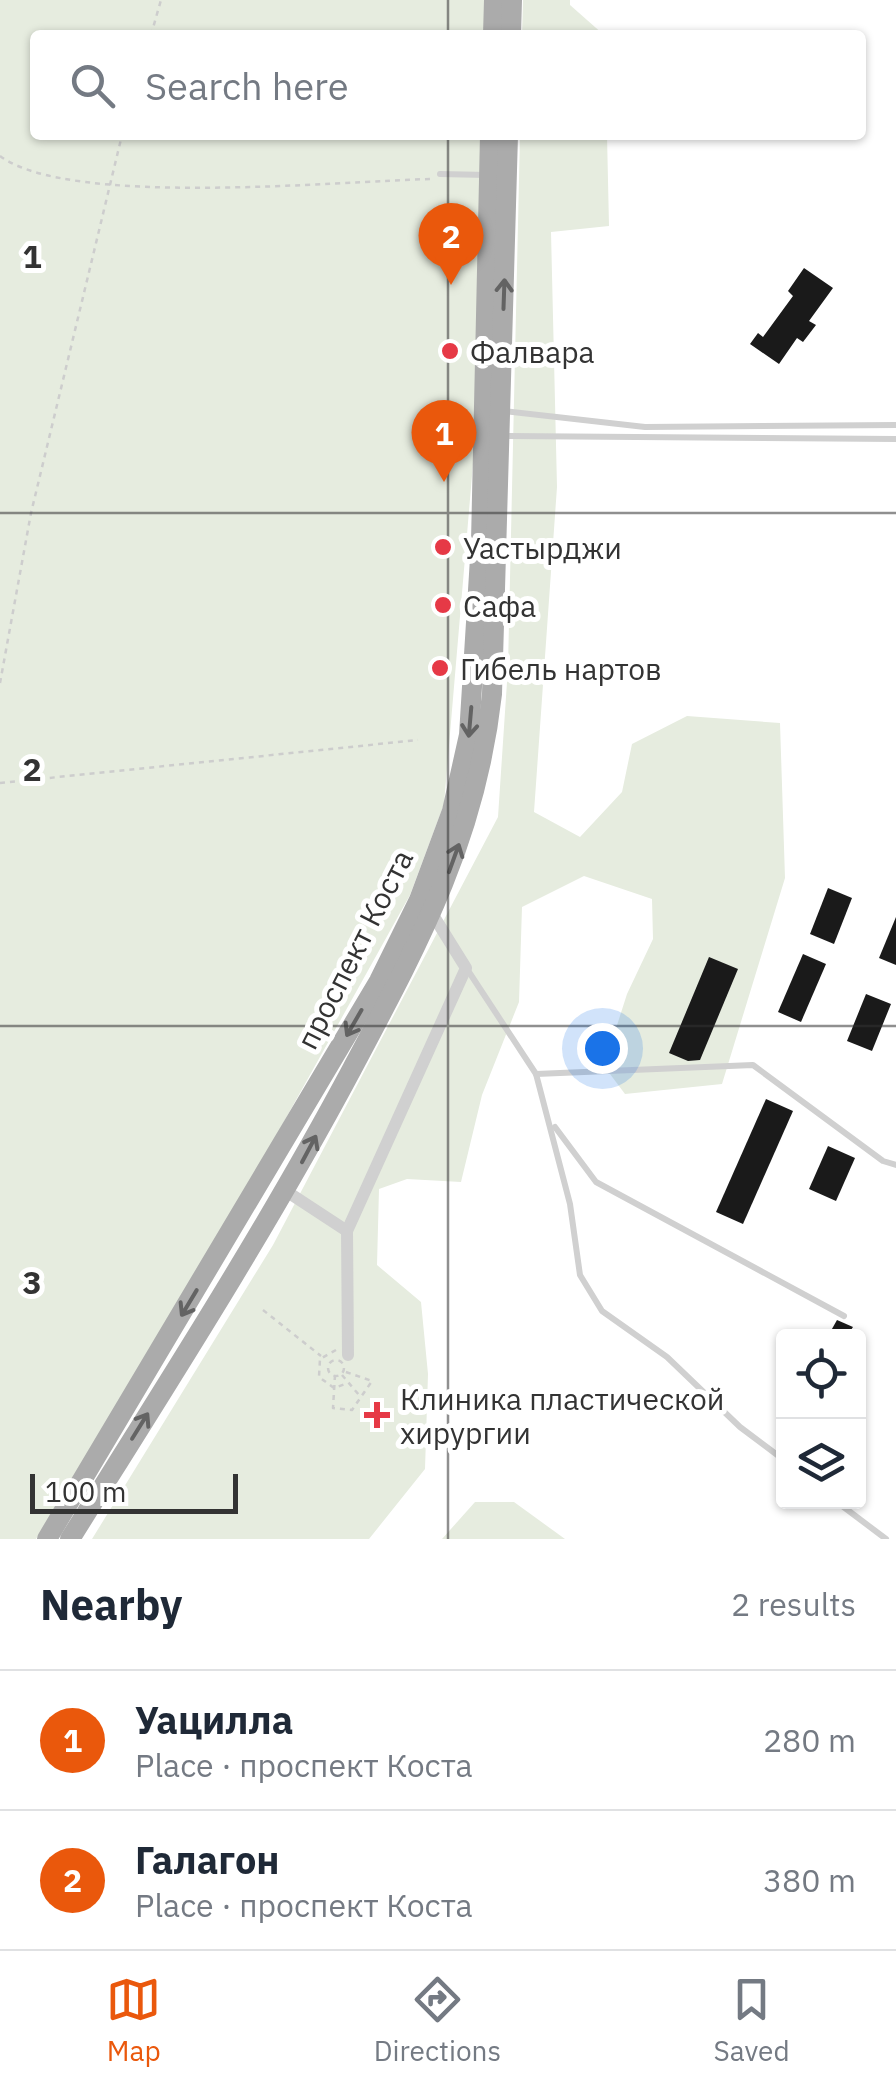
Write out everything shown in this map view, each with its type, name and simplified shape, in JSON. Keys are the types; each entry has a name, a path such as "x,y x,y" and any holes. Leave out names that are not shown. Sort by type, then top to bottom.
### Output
{"main road":[{"path":"493,30 494,0"},
{"path":"511,30 512,0"},
{"name":"проспект Коста","path":"47,1539 378,981 419,900 452,811 470,734 481,542 490,140"},
{"name":"проспект Коста","path":"70,1539 286,1191 433,915 471,811 486,753 492,694 508,140"}],"street":[{"path":"348,1354 347,1231 466,968 433,915"},
{"path":"286,1191 347,1231"}],"lane":[{"path":"437,176 488,175"},
{"path":"501,410 645,427 896,426"},
{"path":"500,436 896,440"},
{"path":"466,968 536,1074 551,1122 580,1275 602,1311 667,1356 740,1427 776,1454"},
{"path":"536,1074 753,1065 883,1161 896,1165"},
{"path":"551,1122 596,1182 844,1316"},
{"path":"846,1509 886,1539"}],"path":[{"path":"152,30 161,0"},
{"path":"0,683 31,513 121,140"},
{"path":"0,156 18,170 107,187 437,176"},
{"path":"0,783 418,740"},
{"path":"263,1310 322,1357"},
{"path":"322,1357 334,1350 348,1354 353,1376"},
{"path":"322,1357 319,1377 334,1388"},
{"path":"335,1375 328,1370 332,1361 341,1362 348,1383 360,1395"},
{"path":"342,1372 372,1381 352,1410 333,1408 335,1375 342,1372"},
{"path":"334,1388 348,1383"}],"shaded area":[{"path":"0,0 488,0 487,30 30,30 30,140 484,140 473,464 444,804 410,895 241,1199 36,1539 0,1539"},
{"path":"523,0 570,0 570,5 598,30 522,30"},
{"path":"520,140 607,140 609,226 551,232 557,487 534,812 580,837 622,792 632,744 687,716 780,723 785,878 722,1084 625,1094 604,1066 627,994 653,939 652,899 584,876 522,907 519,1002 482,1095 461,1182 407,1179 379,1189 377,1265 421,1302 428,1374 425,1469 369,1539 92,1539 273,1245 498,817 508,667"},
{"path":"475,1502 514,1502 565,1539 442,1539"}],"building":[{"path":"804,268 833,288 809,321 816,325 803,342 797,338 779,364 750,344 758,333 763,337 793,296 788,291"},
{"path":"828,888 852,898 834,944 810,934"},
{"path":"896,917 896,965 879,958"},
{"path":"803,954 826,964 801,1022 778,1012"},
{"path":"709,957 738,969 700,1060 688,1061 669,1053"},
{"path":"866,994 891,1004 872,1051 847,1041"},
{"path":"766,1099 793,1111 743,1224 716,1212"},
{"path":"828,1146 855,1158 836,1201 809,1189"},
{"path":"837,1320 853,1327 852,1329 832,1329"}],"place":[{"name":"Галагон","path":"451,285"},
{"name":"Фалвара","path":"450,351"},
{"name":"Уацилла","path":"444,482"},
{"name":"Уастырджи","path":"443,547"},
{"name":"Сафа","path":"443,605"},
{"name":"Гибель нартов","path":"440,668"},
{"name":"Клиника пластической хирургии","path":"377,1415"}]}
